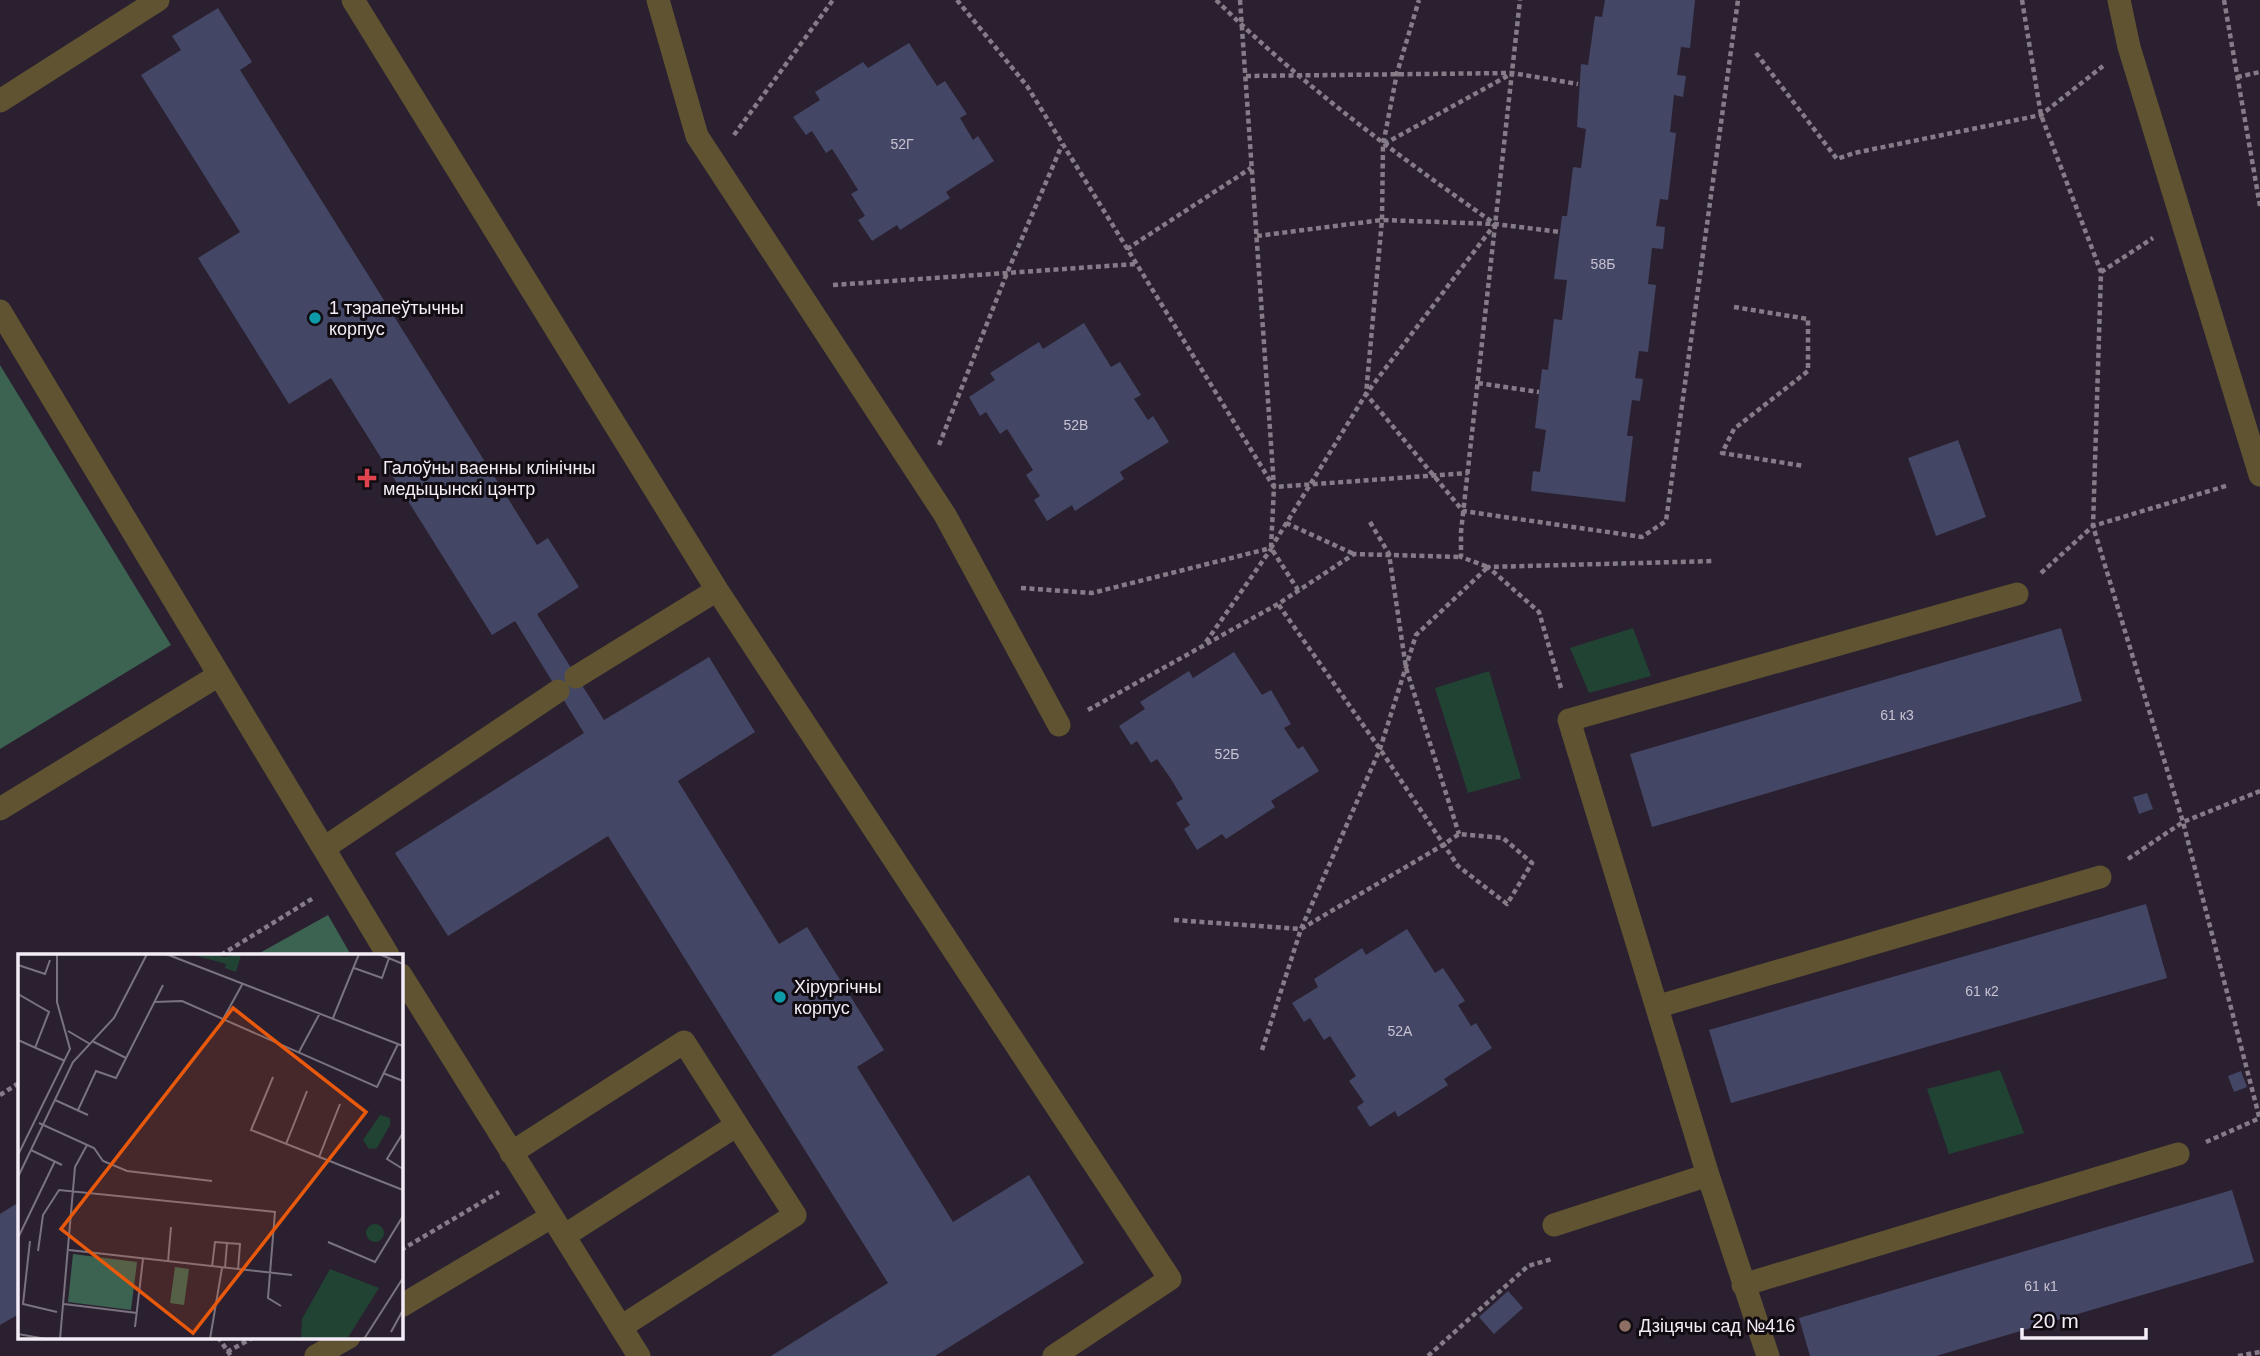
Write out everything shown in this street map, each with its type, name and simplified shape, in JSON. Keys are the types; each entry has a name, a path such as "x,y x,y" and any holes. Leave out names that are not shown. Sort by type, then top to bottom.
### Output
{"lane":[{"path":"0,100 158,0"},
{"path":"353,0 717,590 1170,1279 1054,1356"},
{"path":"658,0 697,136 924,483 984,586 1059,725"},
{"path":"2119,0 2129,47 2260,475"},
{"path":"0,311 387,954"},
{"path":"576,677 717,590"},
{"path":"1768,1356 1708,1175 1659,1006 1569,720 2017,594"},
{"path":"0,809 219,676"},
{"path":"324,848 558,691"},
{"path":"1659,1006 2100,877"},
{"path":"402,977 639,1356"},
{"path":"511,1153 684,1042 795,1215 621,1327"},
{"path":"402,1305 557,1226 737,1125"},
{"path":"1743,1285 2178,1154"},
{"path":"1555,1225 1708,1175"},
{"path":"316,1356 347,1338"}],"path":[{"path":"714,163 833,0"},
{"path":"957,0 1027,86 1274,487"},
{"path":"1216,0 1296,76 1383,145 1495,224"},
{"path":"1240,0 1274,487 1271,548 1298,590"},
{"path":"1419,0 1398,73 1383,145 1382,220 1366,394 1436,475 1463,512 1642,537 1666,521 1738,0"},
{"path":"1461,557 1463,512 1520,0"},
{"path":"2022,0 2041,116 2101,272 2093,526 2183,822 2260,1119 2178,1154"},
{"path":"2224,0 2260,206"},
{"path":"1756,53 1837,159 1854,153 2041,116 2095,72"},
{"path":"2237,77 2260,72"},
{"path":"1246,76 1512,73 1578,84"},
{"path":"1383,145 1512,73"},
{"path":"924,483 1007,273 1062,145"},
{"path":"1127,249 1252,167"},
{"path":"1256,236 1382,220 1495,224 1560,232"},
{"path":"1204,645 1271,548 1366,394 1495,224"},
{"path":"2101,272 2154,237"},
{"path":"796,287 1136,264"},
{"path":"1734,307 1808,319 1808,371 1734,429 1722,453 1804,466"},
{"path":"1478,383 1539,392"},
{"path":"1274,487 1468,473"},
{"path":"2017,594 2093,526 2232,484"},
{"path":"1370,522 1389,554 1406,668 1459,834"},
{"path":"1286,523 1354,554 1461,557 1488,567 1539,612 1569,720"},
{"path":"984,586 1092,593 1271,548"},
{"path":"1059,725 1278,604 1354,554"},
{"path":"1262,1050 1301,929 1380,749 1416,635 1488,567 1714,561"},
{"path":"1174,920 1301,929 1443,845 1459,834 1503,838 1532,863 1507,904 1458,866 1443,845 1380,749 1278,604"},
{"path":"2100,877 2183,822 2260,791"},
{"path":"223,954 343,880"},
{"path":"0,1095 18,1084"},
{"path":"402,1249 527,1175"},
{"path":"1428,1356 1528,1266 1554,1258"},
{"path":"219,1338 229,1354 253,1338"},
{"path":"2238,1356 2260,1352"}],"green space":[{"path":"0,365 171,645 0,749"},
{"path":"1633,628 1651,676 1589,693 1570,648"},
{"path":"1489,671 1521,778 1468,793 1435,688"},
{"path":"328,915 350,954 258,954"},
{"path":"2000,1070 2024,1133 1949,1154 1927,1089"}],"building":[{"path":"1605,0 1695,0 1690,48 1681,47 1677,75 1686,76 1683,97 1674,95 1670,132 1676,133 1668,200 1660,199 1656,226 1665,227 1663,249 1652,248 1648,284 1656,285 1648,352 1639,351 1635,378 1643,379 1640,401 1632,400 1627,436 1633,436 1625,502 1531,491 1533,471 1540,472 1546,430 1535,428 1542,369 1548,370 1554,319 1562,320 1567,280 1554,279 1562,216 1567,216 1573,167 1581,168 1586,129 1577,127 1581,64 1588,65 1595,16 1602,17"},
{"name":"Хірургічны корпус","path":"218,8 252,62 240,70 537,545 548,538 579,587 537,614 604,720 709,657 755,732 678,781 779,944 807,927 884,1050 857,1067 953,1222 1029,1175 1084,1263 935,1356 771,1356 888,1283 608,836 448,936 395,853 584,733 515,621 492,635 331,378 289,404 198,258 240,232 141,75 181,50 172,36"},
{"path":"909,43 937,86 945,81 967,114 960,118 973,140 978,136 994,161 946,192 950,198 900,230 897,225 872,241 858,220 865,216 851,194 858,190 845,169 832,149 826,153 812,131 806,135 793,117 820,100 815,92 863,62 868,68"},
{"path":"1084,323 1111,367 1120,362 1141,395 1134,399 1148,420 1153,416 1169,442 1120,472 1124,479 1075,511 1072,505 1047,521 1034,500 1040,496 1026,475 1033,470 1007,429 1000,434 986,412 980,416 969,397 995,380 990,373 1039,342 1043,349"},
{"path":"1958,440 1986,517 1936,536 1908,458"},
{"path":"2061,628 2082,701 1652,827 1630,754"},
{"path":"1234,652 1262,695 1271,690 1291,724 1284,728 1298,749 1303,746 1319,771 1271,801 1275,807 1226,839 1222,834 1197,850 1184,829 1190,825 1176,803 1183,799 1171,779 1157,759 1151,763 1137,741 1131,745 1119,726 1145,709 1140,702 1189,671 1193,678"},
{"path":"2147,793 2153,809 2139,814 2133,797"},
{"path":"2146,904 2167,978 1731,1103 1709,1030"},
{"path":"1407,929 1435,973 1443,968 1465,1001 1458,1005 1471,1026 1476,1023 1492,1048 1444,1079 1448,1085 1398,1117 1395,1111 1370,1127 1357,1107 1364,1102 1349,1081 1356,1076 1330,1036 1324,1040 1310,1018 1304,1022 1292,1003 1318,987 1314,979 1362,948 1366,955"},
{"path":"2241,1071 2247,1087 2234,1092 2228,1076"},
{"path":"2232,1190 2254,1262 1936,1356 1810,1356 1799,1318"},
{"path":"18,1203 18,1315 0,1325 0,1214"},
{"path":"1508,1291 1523,1308 1494,1334 1479,1317"}],"place":[{"name":"1 тэрапеўтычны корпус","path":"315,318"},
{"name":"Галоўны ваенны клінічны медыцынскі цэнтр","path":"367,478"},
{"name":"Хірургічны корпус","path":"780,997"},
{"name":"Дзіцячы сад №416","path":"1625,1326"}]}
